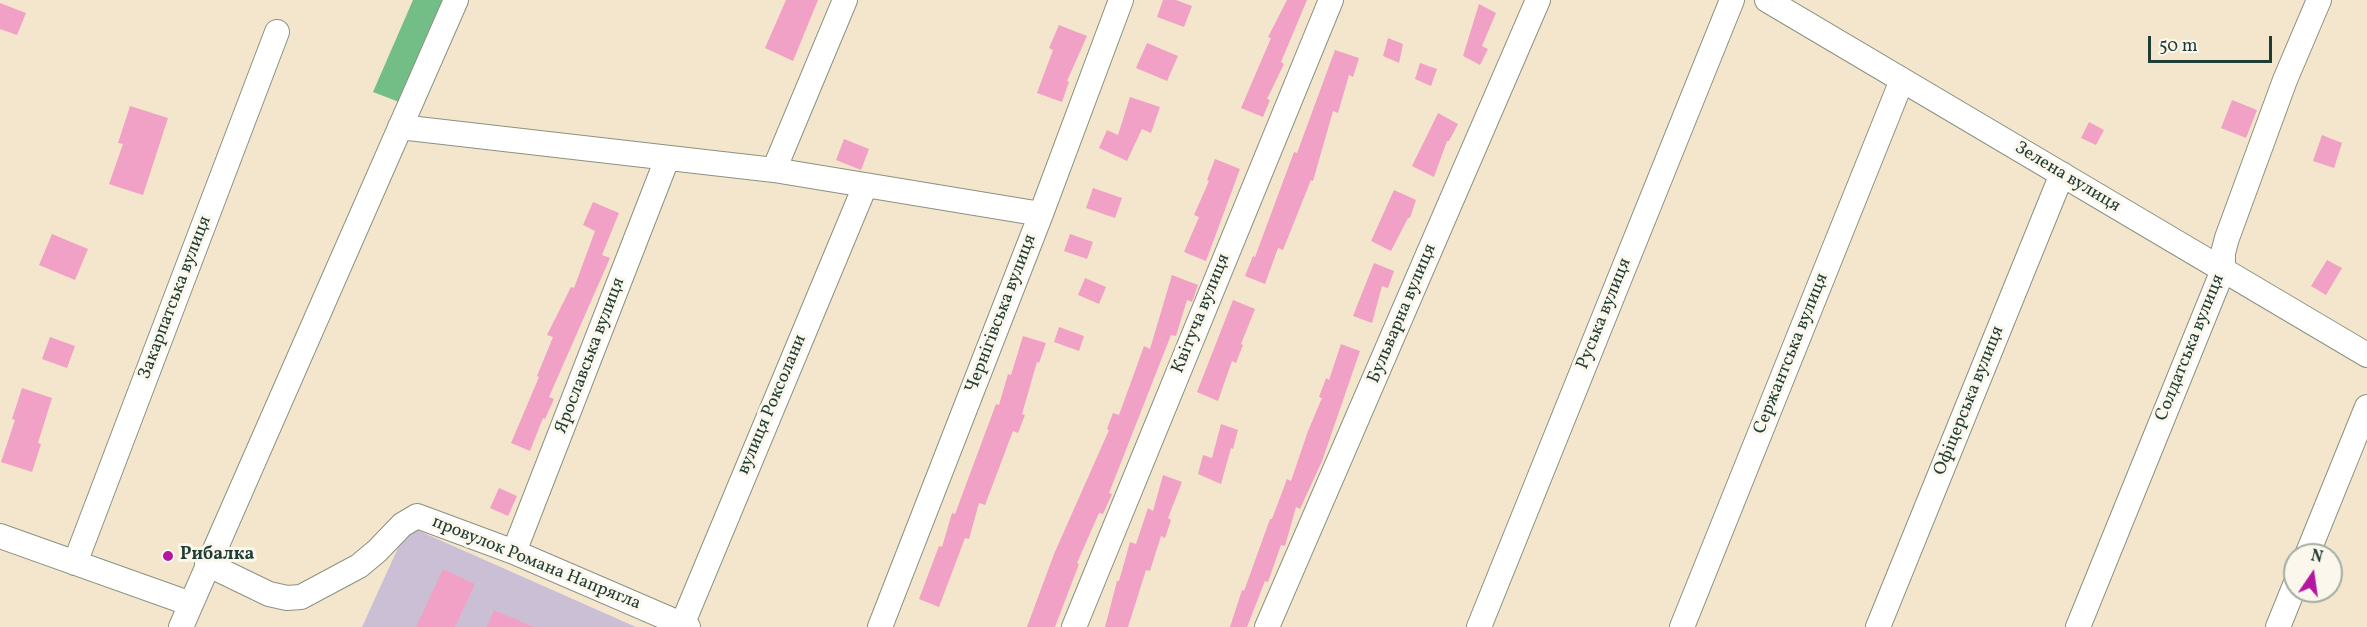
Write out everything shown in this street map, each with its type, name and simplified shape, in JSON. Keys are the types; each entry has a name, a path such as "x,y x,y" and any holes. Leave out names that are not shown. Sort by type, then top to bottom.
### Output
{"street":[{"path":"181,627 456,0"},
{"path":"774,170 845,0"},
{"name":"Чернігівська вулиця","path":"880,627 1041,214 1121,0"},
{"name":"Квітуча вулиця","path":"1074,627 1331,0"},
{"name":"Бульварна вулиця","path":"1267,627 1538,0"},
{"name":"Руська вулиця","path":"1479,627 1732,0"},
{"name":"Зелена вулиця","path":"1767,0 2367,355"},
{"name":"Солдатська вулиця","path":"2078,627 2223,270 2226,238 2285,80 2319,0"},
{"name":"Закарпатська вулиця","path":"75,563 277,32"},
{"name":"Сержантська вулиця","path":"1682,627 1902,80"},
{"path":"400,127 774,170 1041,214"},
{"name":"Ярославська вулиця","path":"514,552 667,159"},
{"name":"Офіцерська вулиця","path":"1878,627 2062,174"},
{"name":"вулиця Роксолани","path":"685,626 865,186"},
{"path":"2312,543 2367,407"},
{"name":"провулок Романа Напрягла","path":"207,564 269,594 286,598 301,597 359,566 402,525 417,516 514,552 685,626"},
{"path":"0,536 191,604"},
{"path":"2278,627 2288,603"}],"shaded area":[{"path":"408,526 636,627 362,627"}],"green space":[{"path":"413,0 443,0 399,102 373,92"}],"building":[{"path":"786,0 818,0 793,61 765,48"},
{"path":"1163,0 1176,0 1192,6 1184,27 1157,17"},
{"path":"1287,0 1307,0 1281,62 1284,64 1267,99 1270,100 1263,117 1241,108 1271,38 1268,37"},
{"path":"0,3 26,13 17,35 0,29"},
{"path":"1479,4 1496,13 1482,46 1488,49 1480,65 1463,56"},
{"path":"1059,25 1087,36 1067,81 1069,82 1062,102 1037,93 1053,50 1049,48"},
{"path":"1388,38 1403,44 1399,63 1383,56"},
{"path":"1147,43 1178,56 1167,81 1136,68"},
{"path":"1335,50 1359,58 1353,77 1349,75 1338,113 1333,111 1313,181 1311,180 1283,250 1278,248 1265,284 1245,276 1253,256 1255,257 1294,152 1297,153"},
{"path":"1420,63 1437,69 1431,86 1415,79"},
{"path":"1130,97 1160,107 1151,133 1142,129 1127,161 1099,148 1107,130 1118,135"},
{"path":"2232,100 2257,110 2246,138 2221,128"},
{"path":"130,106 168,118 143,195 109,184 123,144 118,143"},
{"path":"1438,113 1458,124 1447,141 1434,177 1412,166"},
{"path":"2089,122 2104,130 2096,145 2081,138"},
{"path":"2322,135 2342,143 2334,168 2313,161"},
{"path":"844,139 869,149 861,170 836,160"},
{"path":"1215,159 1240,169 1206,261 1184,252 1199,217 1194,215 1209,181 1207,180"},
{"path":"1093,188 1122,198 1115,218 1086,208"},
{"path":"1394,190 1416,200 1410,218 1391,251 1371,241"},
{"path":"593,202 619,213 602,255 610,258 549,397 554,399 545,419 543,418 530,451 511,443 553,337 547,335 571,287 574,288 595,231 583,225"},
{"path":"52,234 88,249 75,280 39,265"},
{"path":"1070,234 1093,242 1087,259 1064,251"},
{"path":"2327,260 2342,268 2326,295 2311,286"},
{"path":"1374,263 1394,271 1388,288 1382,286 1372,323 1353,316"},
{"path":"1172,275 1198,285 1192,302 1187,300 1176,336 1171,335 1109,493 1112,494 1103,514 1099,513 1077,563 1079,564 1055,627 1027,627 1054,554 1109,430 1107,429 1113,413 1119,415 1144,346 1150,349"},
{"path":"1085,278 1106,287 1099,304 1078,295"},
{"path":"1233,300 1255,309 1236,363 1232,361 1218,401 1197,392"},
{"path":"1059,327 1084,336 1079,351 1054,342"},
{"path":"1023,336 1046,343 1039,363 1037,362 1022,414 1025,415 1018,433 1013,431 985,505 979,503 969,539 965,538 939,607 919,599 939,546 942,547 952,513 955,514 996,404 999,405 1008,374 1011,375"},
{"path":"50,337 75,346 67,368 42,359"},
{"path":"1341,344 1360,351 1322,461 1300,509 1296,507 1285,546 1281,545 1268,582 1265,581 1247,627 1230,627 1270,519 1272,519 1287,479 1291,481 1322,398 1319,397 1326,378 1329,380"},
{"path":"22,388 52,398 32,472 1,462 15,420 12,419"},
{"path":"1221,424 1238,430 1221,484 1198,474 1203,455 1212,458"},
{"path":"1163,475 1182,482 1168,518 1171,520 1165,538 1161,536 1150,571 1146,570 1128,627 1105,627 1130,542 1136,544 1148,508 1153,511"},
{"path":"499,488 517,496 508,516 490,508"},
{"path":"443,569 475,584 455,627 416,627"},
{"path":"494,610 534,627 487,627"}],"place":[{"name":"Рибалка","path":"168,556"}]}
